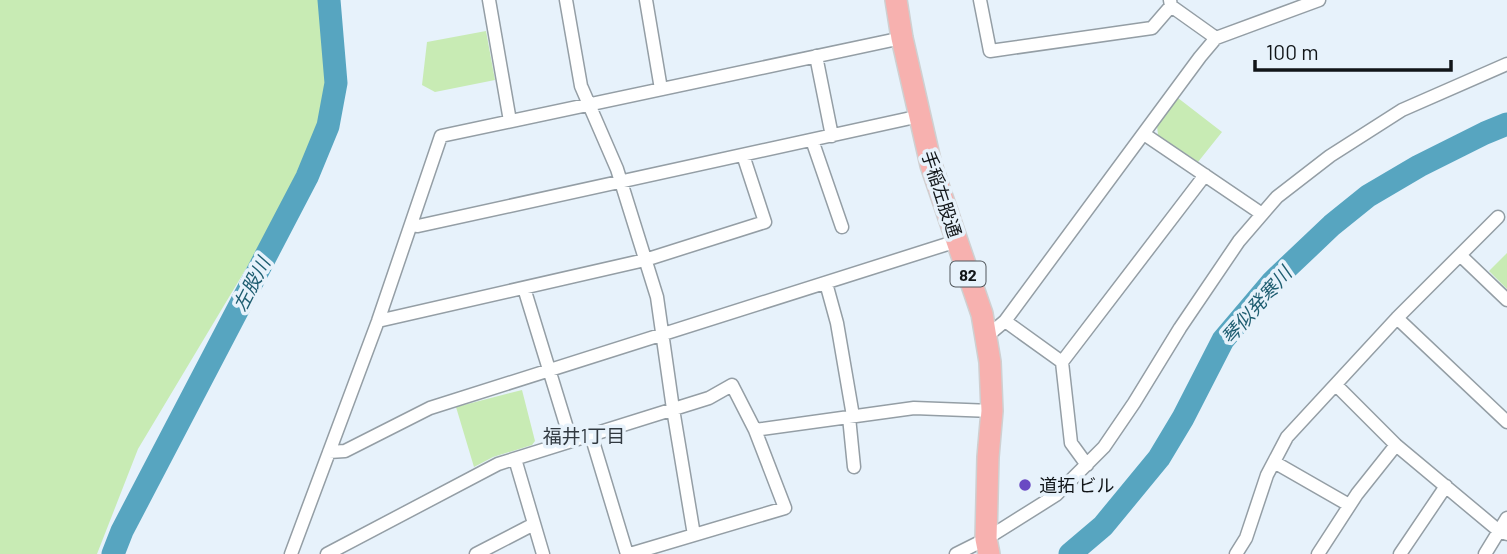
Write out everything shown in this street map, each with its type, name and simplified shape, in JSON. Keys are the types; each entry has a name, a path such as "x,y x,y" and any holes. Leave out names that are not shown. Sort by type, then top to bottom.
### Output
{"main road":[{"name":"手稲左股通","path":"896,0 931,165 982,314 986,337 992,411 988,457 988,547"}],"street":[{"path":"489,0 510,121"},
{"path":"566,0 580,86 621,181 657,297 694,535"},
{"path":"646,0 661,89"},
{"path":"979,0 990,51 1152,27 1170,3 1216,38"},
{"path":"986,337 1005,321 1216,38 1319,0"},
{"path":"291,554 442,136 902,38"},
{"path":"816,56 832,135"},
{"path":"956,554 988,547 1056,495 1104,447 1239,241 1278,197 1340,149 1402,110 1507,64"},
{"path":"411,225 418,226 920,117"},
{"path":"1144,134 1262,214"},
{"path":"812,140 842,227"},
{"path":"377,321 645,260 765,222 743,155"},
{"path":"1087,465 1071,443 1062,362 1205,176"},
{"path":"1236,554 1245,538 1267,475 1287,437 1397,318 1497,217"},
{"path":"329,452 345,451 430,408 957,241"},
{"path":"1460,255 1507,300"},
{"path":"825,283 837,323 851,417 854,467"},
{"path":"524,288 571,441"},
{"path":"1397,318 1507,422"},
{"path":"1005,321 1062,362"},
{"path":"327,554 342,551 498,464 709,398 732,385 755,430 785,508 629,554 591,435"},
{"path":"1336,385 1396,445 1503,532"},
{"path":"755,430 914,408 992,411"},
{"path":"1318,554 1349,505 1396,445"},
{"path":"515,459 543,554"},
{"path":"1274,462 1349,505"},
{"path":"1400,554 1446,486"},
{"path":"1485,554 1503,532 1507,518"},
{"path":"477,554 534,524"}],"green space":[{"path":"0,0 320,0 327,106 280,212 138,449 97,554 0,554"},
{"path":"486,31 495,80 435,92 422,85 427,42"},
{"path":"1178,98 1222,132 1198,162 1158,135 1157,126"},
{"path":"1507,253 1507,289 1489,271"},
{"path":"522,390 535,441 532,445 493,457 474,467 456,407"}],"waterway":[{"name":"左股川","path":"113,554 122,531 307,177 328,126 336,83 329,0"},
{"name":"琴似発寒川","path":"1070,554 1103,526 1159,458 1223,340 1273,281 1332,225 1368,196 1419,166 1507,124"}],"place":[{"name":"道拓 ビル","path":"1025,485"}],"district":[{"name":"福井1丁目","path":"584,435"}]}
